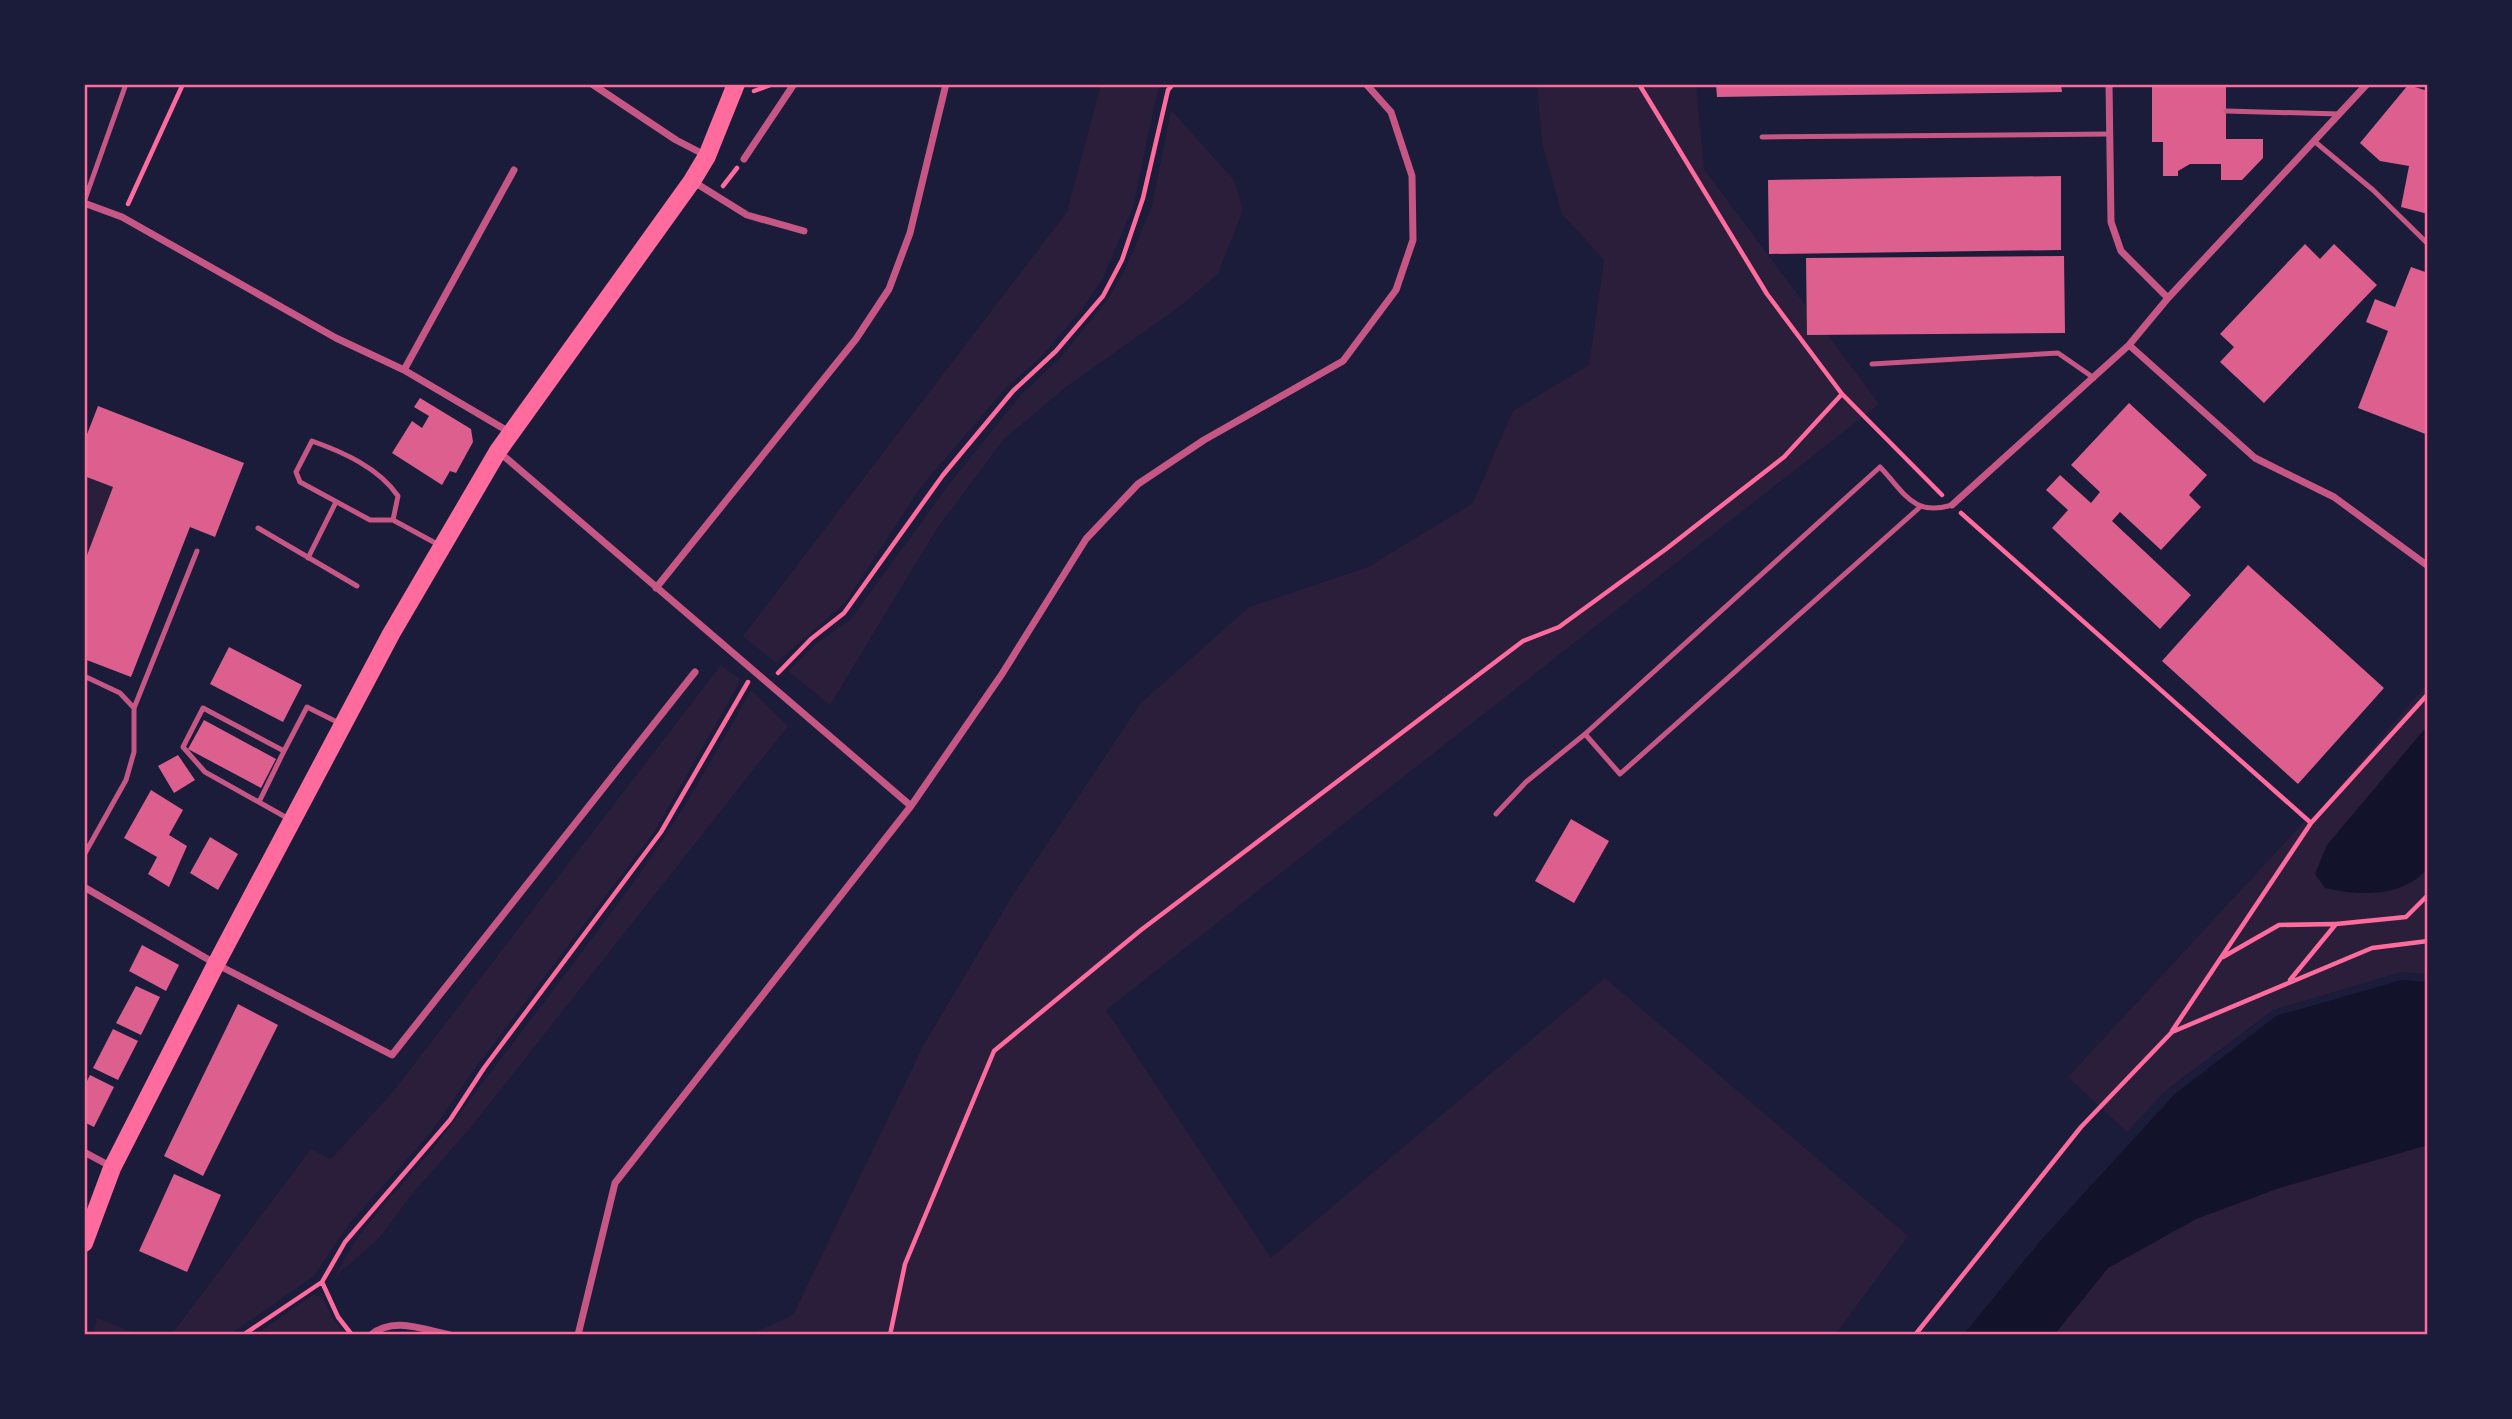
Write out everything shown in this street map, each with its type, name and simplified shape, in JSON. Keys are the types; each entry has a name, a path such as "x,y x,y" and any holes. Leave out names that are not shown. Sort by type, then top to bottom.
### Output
{"main road":[{"path":"84,1243 112,1168 216,964 343,725 442,547 498,451 692,181 707,156 736,84"}],"street":[{"path":"592,84 676,140 707,156"},
{"path":"744,159 794,84"},
{"path":"656,589 839,361 889,289 910,233 946,84"},
{"path":"578,1335 615,1183 911,806 1002,674 1095,530 1138,484 1205,440 1343,361 1396,290 1413,240 1412,176 1391,112 1366,84"},
{"path":"2109,84 2111,222 2121,251 2168,299"},
{"path":"1952,505 2129,345 2168,299 2367,84"},
{"path":"404,370 514,170"},
{"path":"692,181 747,215 804,230"},
{"path":"84,202 122,217 336,338 404,370 511,433"},
{"path":"2129,345 2255,458 2334,497 2428,566"},
{"path":"498,451 911,806"},
{"path":"84,887 216,964 392,1055 695,672"},
{"path":"84,1152 112,1168"},
{"path":"371,1335 385,1326 396,1324 450,1335"}],"lane":[{"path":"84,202 125,84"},
{"path":"2226,111 2340,114"},
{"path":"1762,137 2110,134"},
{"path":"2314,141 2373,190 2428,244"},
{"path":"1872,364 2058,353 2094,377"},
{"path":"393,520 398,496 388,482 339,451 312,442 296,472 300,482 370,520 393,520 442,547"},
{"path":"1496,814 1526,782 1585,734 1880,467 1919,508 1934,510 1952,505"},
{"path":"309,558 336,502"},
{"path":"1585,734 1620,774 1919,508"},
{"path":"258,528 357,586"},
{"path":"84,855 126,780 134,752 134,708 197,551"},
{"path":"84,676 120,692 134,708"},
{"path":"259,802 307,707 343,725"},
{"path":"285,751 203,708 183,747 205,772 292,820"}],"path":[{"path":"122,217 183,84"},
{"path":"768,684 811,639 844,613 943,475 1013,391 1056,351 1103,296 1122,260 1143,198 1153,147 1168,90 1173,84"},
{"path":"1639,84 1767,294 1842,394 1952,505 2311,823"},
{"path":"715,197 744,159"},
{"path":"890,1335 905,1264 994,1051 1141,930 1523,642 1559,627 1666,549 1784,457 1842,394"},
{"path":"245,1335 322,1282 345,1242 450,1120 484,1068 662,832 754,672"},
{"path":"1915,1335 2081,1127 2172,1032 2311,823 2428,694"},
{"path":"2222,958 2278,925 2336,924 2406,917 2428,895"},
{"path":"2290,981 2336,924"},
{"path":"2172,1032 2372,948 2428,941"},
{"path":"322,1282 338,1317 352,1335"}],"shaded area":[{"path":"1101,84 1162,84 1158,89 1133,207 1103,278 1082,309 1039,359 1004,390 920,488 845,603 776,663 743,636 1067,212"},
{"path":"1537,84 1696,84 1704,169 1879,404 1106,1010 1271,1258 1605,978 1908,1236 1835,1335 749,1335 793,1315 923,1046 1011,898 1140,704 1249,607 1368,567 1473,503 1513,411 1589,365 1604,260 1562,214 1542,143"},
{"path":"1171,110 1234,180 1243,210 1218,274 1179,307 1066,387 1004,439 936,530 830,705 788,671 817,643 851,619 950,483 1020,396 1061,357 1108,299 1125,270 1152,206"},
{"path":"84,476 113,487 84,563"},
{"path":"721,665 741,680 654,832 473,1071 431,1132 348,1225 314,1276 229,1335 171,1335 311,1149 331,1159 392,1093"},
{"path":"2428,683 2428,974 2401,972 2273,1010 2166,1090 2127,1132 2068,1077 2304,822 2318,812"},
{"path":"751,690 788,726 471,1127 413,1193 379,1238 336,1276 359,1236 434,1147 651,857 696,786"},
{"path":"2428,725 2428,868 2418,878 2393,890 2366,893 2325,888 2315,874 2327,845"},
{"path":"2402,980 2428,982 2428,1145 2279,1188 2196,1219 2108,1268 2054,1335 1963,1335 2042,1239 2175,1094 2276,1016"},
{"path":"2428,1145 2428,1335 2054,1335 2108,1268 2196,1219 2279,1188"},
{"path":"313,1295 322,1297 334,1320 348,1335 274,1335 262,1330"},
{"path":"97,1318 140,1335 93,1335"}],"building":[{"path":"1716,84 2061,84 2062,92 1717,97"},
{"path":"2226,84 2226,139 2263,139 2263,158 2242,180 2221,180 2221,164 2190,164 2178,171 2178,176 2163,176 2163,142 2152,142 2152,85"},
{"path":"2408,85 2428,91 2428,214 2401,207 2409,166 2380,161 2360,143"},
{"path":"2061,176 2061,250 1769,254 1768,180"},
{"path":"2305,244 2320,259 2334,244 2377,285 2264,403 2220,362 2234,347 2220,334"},
{"path":"2064,256 2065,333 1807,335 1806,258"},
{"path":"2411,267 2428,273 2428,435 2358,408 2388,331 2366,322 2375,299 2395,307"},
{"path":"420,398 471,429 473,442 456,473 450,471 442,485 392,453 412,421 422,428 429,416 414,407"},
{"path":"2129,403 2207,475 2189,495 2201,507 2161,550 2120,512 2112,521 2191,595 2160,629 2052,528 2068,510 2046,490 2060,475 2091,503 2100,492 2071,465"},
{"path":"98,406 244,463 215,537 190,527 131,677 84,659 84,563 113,487 84,476 84,442"},
{"path":"2248,565 2384,688 2298,784 2162,661"},
{"path":"229,647 302,685 283,722 210,684"},
{"path":"204,720 276,759 261,788 188,749"},
{"path":"178,755 195,780 174,793 158,766"},
{"path":"151,790 183,810 169,835 187,846 169,887 148,874 157,857 124,838"},
{"path":"1571,819 1609,841 1574,903 1535,881"},
{"path":"210,837 238,854 218,890 190,873"},
{"path":"142,945 179,965 166,991 129,971"},
{"path":"136,986 160,997 141,1035 116,1023"},
{"path":"238,1004 278,1025 203,1176 164,1156"},
{"path":"113,1029 138,1041 118,1080 93,1068"},
{"path":"90,1075 114,1087 94,1127 84,1122 84,1087"},
{"path":"174,1174 221,1195 187,1272 139,1251"}]}
